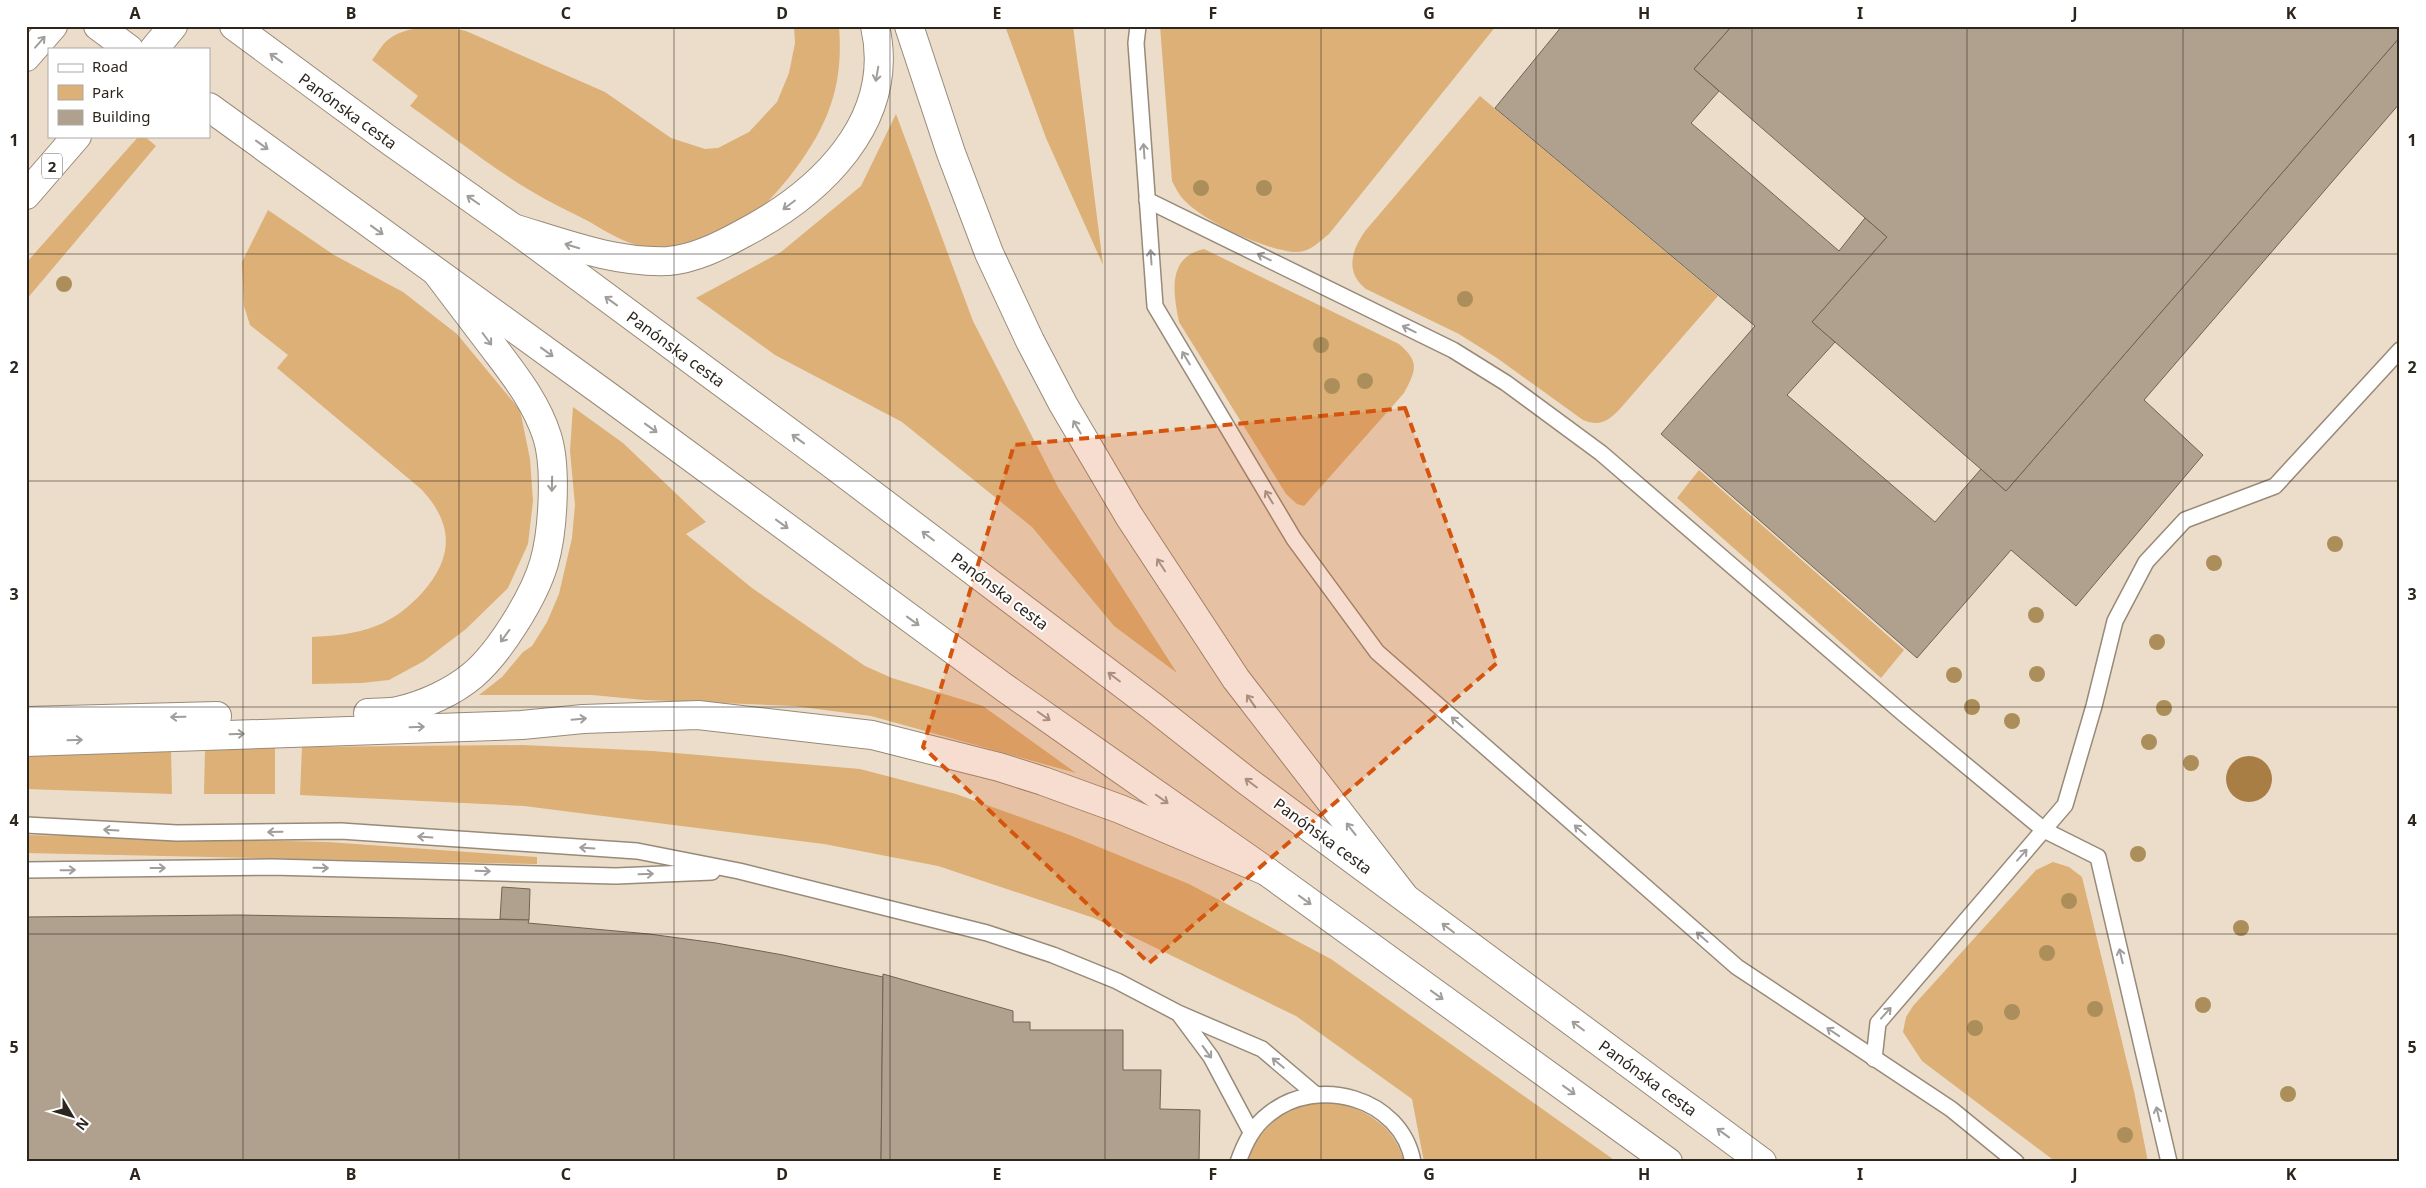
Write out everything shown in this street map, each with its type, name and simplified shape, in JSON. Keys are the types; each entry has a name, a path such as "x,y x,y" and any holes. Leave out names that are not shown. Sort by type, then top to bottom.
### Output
{"main road":[{"path":"26,57 53,26"},
{"path":"98,26 128,48"},
{"path":"155,48 173,26"},
{"name":"Panónska cesta","path":"234,26 840,470 1247,780 1762,1162"},
{"path":"512,228 622,260 666,261 702,253 759,225 816,184 842,157 855,137 868,107 876,78 879,60 875,26"},
{"path":"910,26 951,153 989,253 1030,341 1063,404 1130,516 1236,679 1403,894"},
{"path":"210,108 1005,688 1266,871 1668,1162"},
{"name":"2","path":"26,195 75,138"},
{"path":"26,721 397,711 420,704 448,691 473,674 488,658 518,616 544,564 551,512 552,459 546,434 525,390 437,273"},
{"path":"26,742 522,725 583,719 698,715 872,735 999,766 1120,809 1266,871"}],"lane":[{"path":"1138,26 1136,43 1155,306 1294,539 1377,652 1737,967 1951,1109 2016,1162"},
{"path":"1147,200 1453,350 1506,383 1601,453 1905,715 2044,830 2098,858 2170,1162"},
{"path":"1874,1058 1878,1022 2065,805 2094,706 2115,621 2146,562 2185,520 2275,486 2400,350"},
{"path":"26,825 177,833 351,832 637,851 739,871 987,933 1053,955 1117,981 1178,1013 1262,1049 1315,1094"},
{"path":"26,870 272,867 616,876 739,871"},
{"path":"1178,1013 1211,1057 1251,1132"},
{"path":"1238,1162 1251,1132 1269,1114 1290,1100 1315,1094 1333,1094 1351,1097 1383,1113 1396,1126 1406,1142 1413,1162"}],"highlighted area":[{"path":"1405,408 1497,663 1149,963 923,747 1014,445"}],"green space":[{"path":"794,26 839,26 839,69 835,88 823,124 814,141 780,188 766,204 752,214 710,235 679,245 654,248 636,245 603,230 545,199 485,161 410,106 418,96 372,60 386,41 406,31 437,27 466,31 605,92 671,138 705,149 718,148 749,132 777,102 789,73 795,43"},
{"path":"1005,26 1073,26 1103,265 1046,138"},
{"path":"1160,26 1496,26 1329,234 1310,248 1297,252 1270,247 1221,226 1193,208 1177,191 1172,181"},
{"path":"1480,96 1718,296 1619,410 1603,422 1594,423 1583,420 1497,358 1459,334 1366,289 1355,275 1352,260 1361,237"},
{"path":"896,114 973,321 1059,489 1177,673 1114,626 1032,527 902,422 775,355 696,298 781,252 861,186"},
{"path":"137,138 146,138 156,146 26,300 26,263"},
{"path":"268,210 334,255 403,292 457,334 520,410 530,459 533,501 528,544 508,588 466,629 424,661 389,680 362,683 312,684 312,637 344,634 368,629 389,620 406,608 422,593 440,566 446,541 444,528 440,515 421,489 277,368 288,355 250,325 244,306 242,262"},
{"path":"1204,249 1399,344 1406,350 1413,361 1413,372 1404,393 1304,506 1297,504 1286,494 1179,322 1175,299 1175,277 1178,268 1192,253"},
{"path":"573,407 623,443 706,522 686,534 752,588 865,666 892,678 983,706 1076,773 871,716 794,706 645,700 592,695 479,695 502,677 523,652 532,646 547,622 559,594 572,538 575,505 570,451"},
{"path":"1699,470 1904,650 1881,678 1677,498"},
{"path":"523,745 653,751 860,769 956,794 1067,834 1189,884 1331,959 1617,1162 1424,1162 1412,1099 1296,1016 1094,918 938,866 824,844 524,806 300,795 302,747"},
{"path":"275,748 275,794 204,794 205,749"},
{"path":"171,749 172,794 26,789 26,754"},
{"path":"26,835 328,842 537,857 537,864 26,853"},
{"path":"2053,862 2069,867 2082,877 2134,1091 2148,1162 2056,1162 1922,1061 1903,1032 1906,1017 1913,1006 2036,870"},
{"path":"1338,1102 1361,1111 1380,1123 1394,1139 1404,1162 1247,1162 1256,1141 1279,1117 1299,1106 1310,1103"}],"shaded area":[{"path":"2244,756 2254,756 2268,766 2272,779 2268,792 2262,798 2254,802 2244,802 2230,792 2226,784 2226,774 2236,760"}],"building":[{"path":"1562,26 1732,26 1694,69 1719,91 1691,123 1839,251 1865,218 1887,237 1812,322 1835,342 1787,395 1935,522 1981,469 2006,491 2400,37 2400,103 2144,400 2203,455 2076,606 2011,550 1917,658 1661,434 1755,326 1495,108"},
{"path":"1732,26 2400,26 2400,37 2006,491 1812,322 1887,237 1694,69"},
{"path":"502,887 530,889 529,920 500,919"},
{"path":"238,915 529,920 528,923 649,934 716,943 783,955 883,977 881,1162 26,1162 26,917"},
{"path":"883,974 1013,1011 1013,1022 1030,1022 1030,1030 1123,1030 1123,1070 1161,1070 1160,1109 1200,1110 1199,1162 881,1162"}]}
